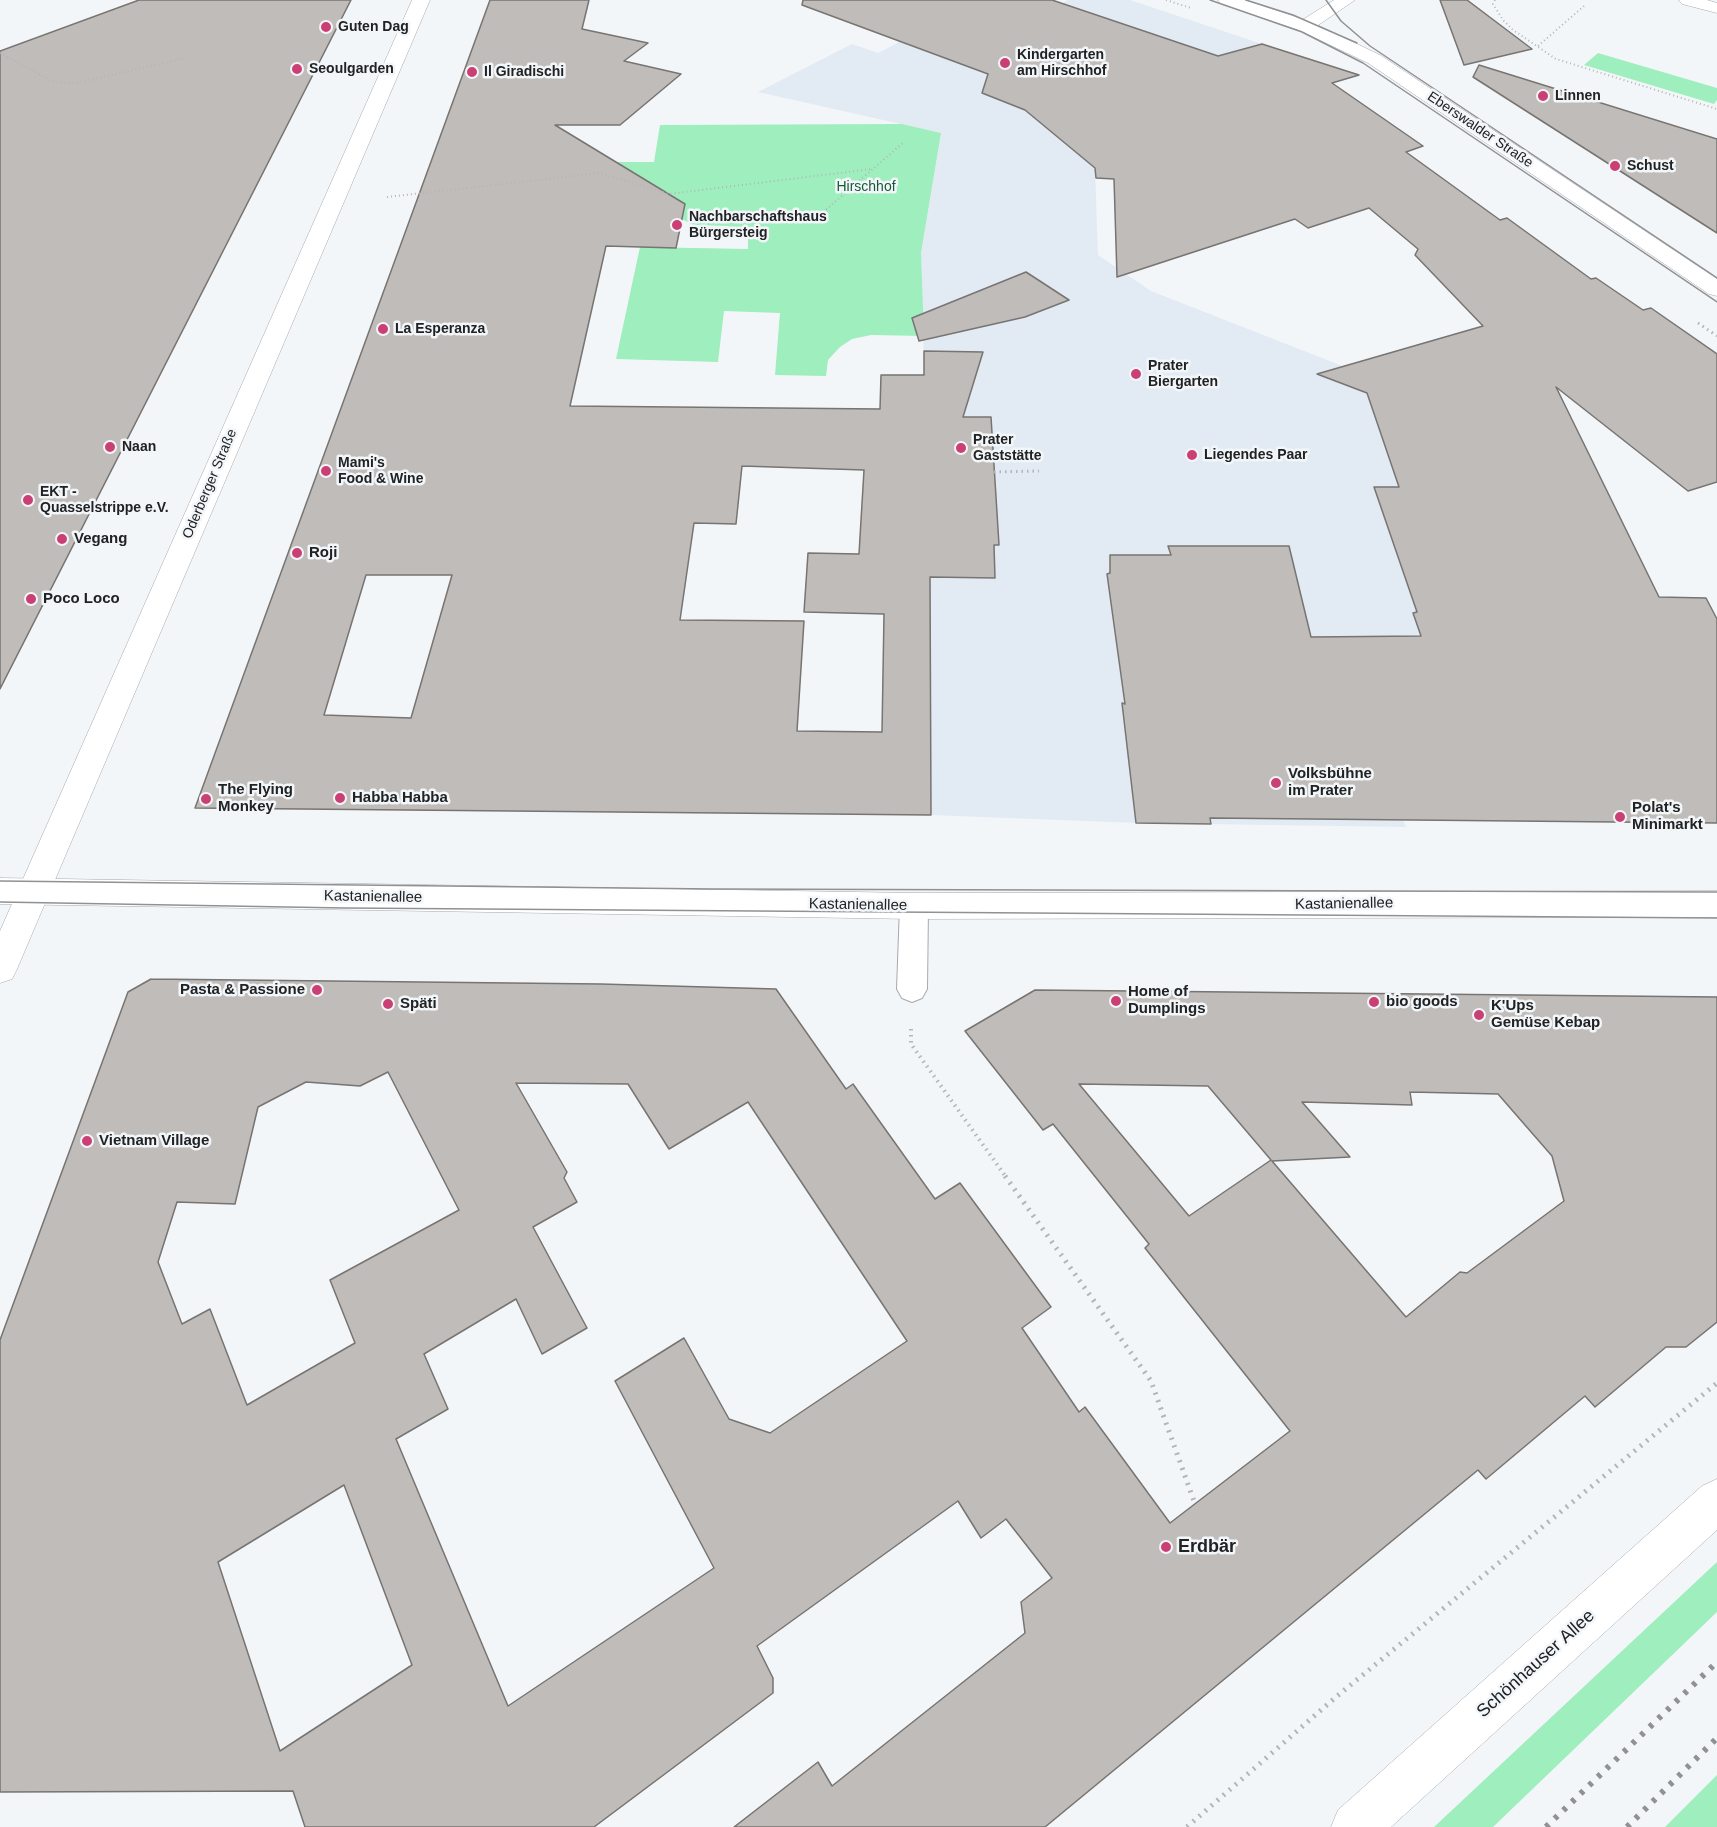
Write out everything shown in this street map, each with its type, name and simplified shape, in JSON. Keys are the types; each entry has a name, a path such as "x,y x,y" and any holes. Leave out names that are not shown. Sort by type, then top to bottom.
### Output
{"street":[{"name":"Oderberger Straße","path":"0,969 421,0"},
{"name":"Eberswalder Straße","path":"1227,0 1305,26 1374,59 1717,290"},
{"path":"1305,26 1346,0"},
{"path":"1688,0 1717,8"},
{"name":"Kastanienallee","path":"0,891 914,906 1717,904"},
{"name":"Schönhauser Allee","path":"1355,1827 1717,1501"}],"lane":[{"path":"912,989 914,906"}],"path":[{"path":"1495,0 1493,4 1512,30 1556,59 1717,109"},
{"path":"1538,46 1584,6"},
{"path":"0,53 52,81 63,83 77,83 185,58"},
{"path":"814,220 904,142"},
{"path":"387,197 600,173 669,194 872,169"},
{"path":"994,472 1039,471"},
{"path":"912,989 911,1044 1151,1381 1195,1504"},
{"path":"1187,1827 1336,1697 1717,1383"}],"shaded area":[{"path":"1068,0 1130,0 1277,49 1349,94 1095,168 1098,255 1151,291 1391,385 1480,636 1403,820 1406,827 1136,823 931,815 928,375 924,372 921,253 941,133 758,92 852,44 878,53 922,30 976,50"}],"green space":[{"path":"1598,53 1717,88 1717,100 1714,104 1584,65"},
{"name":"Hirschhof","path":"902,124 941,133 921,253 924,336 871,335 852,339 840,347 828,360 826,376 775,375 780,313 724,311 718,362 616,359 640,247 748,249 748,238 733,237 734,229 728,226 693,225 682,219 685,204 416,203 431,162 654,162 660,125"},
{"path":"1717,1562 1717,1612 1493,1827 1434,1827"},
{"path":"1717,1775 1717,1827 1665,1827"}],"building":[{"path":"139,0 351,0 0,689 0,51"},
{"path":"490,0 589,0 582,29 648,43 624,61 681,74 620,125 555,125 685,204 676,248 606,246 570,406 880,409 881,375 924,375 924,351 983,352 963,417 991,417 999,545 994,545 995,578 930,577 931,815 195,808","holes":["742,466 864,470 859,554 808,553 804,612 884,614 882,732 797,731 804,621 680,620 694,523 736,524","366,575 452,575 411,718 324,715"]},
{"path":"803,0 1052,0 1218,56 1262,44 1359,75 1332,83 1423,146 1406,152 1500,220 1507,218 1591,279 1596,278 1643,310 1651,308 1717,354 1717,482 1688,491 1556,387 1659,597 1706,598 1717,619 1717,823 1210,818 1211,824 1136,823 1122,703 1125,704 1107,574 1110,573 1110,555 1171,555 1168,546 1289,546 1311,637 1421,636 1413,613 1417,612 1374,487 1399,487 1367,393 1317,374 1483,326 1415,255 1418,249 1369,208 1308,228 1295,219 1117,277 1114,179 1096,178 1095,168 1025,110 982,93 988,74 802,5"},
{"path":"1440,0 1467,0 1532,49 1464,65"},
{"path":"1479,65 1717,139 1717,233 1473,77"},
{"path":"1026,272 1069,300 1025,317 919,341 912,318"},
{"path":"151,979 601,984 776,989 846,1089 853,1084 935,1199 960,1183 1051,1307 1022,1328 1079,1412 1085,1407 1170,1523 1290,1431 1145,1248 1149,1244 1053,1124 1043,1130 965,1031 1035,990 1717,997 1717,1322 1686,1347 1666,1347 1595,1407 1585,1396 1486,1479 1478,1470 1045,1827 734,1827 818,1762 832,1786 1025,1633 1021,1602 1052,1578 1006,1519 981,1538 958,1501 757,1646 773,1678 773,1693 594,1827 305,1827 293,1791 0,1792 0,1340 128,992","holes":["388,1072 459,1210 330,1280 355,1343 247,1405 210,1309 182,1324 158,1262 177,1202 235,1204 258,1107 306,1082 360,1086","516,1083 628,1084 669,1149 748,1102 907,1341 770,1433 729,1419 684,1338 615,1381 714,1568 508,1706 396,1439 448,1409 424,1354 516,1299 542,1354 587,1328 533,1227 577,1202 564,1178 567,1172","1079,1084 1208,1086 1271,1160 1189,1216","1410,1092 1498,1094 1552,1156 1564,1201 1467,1273 1460,1272 1406,1317 1272,1161 1350,1157 1302,1102 1412,1105","344,1485 412,1665 280,1751 218,1562"]}],"tram line":[{"path":"1210,0 1302,32 1363,63 1717,302"},
{"path":"1246,0 1293,15 1357,43"},
{"path":"1326,0 1341,21 1370,46 1717,278"},
{"path":"0,881 713,889 1717,892"},
{"path":"0,902 344,908 1717,918"}],"railway":[{"path":"1546,1827 1717,1662"},
{"path":"1627,1827 1717,1738"}],"place":[{"name":"Guten Dag","path":"326,27"},
{"name":"Kindergarten am Hirschhof","path":"1005,63"},
{"name":"Seoulgarden","path":"297,69"},
{"name":"Il Giradischi","path":"472,72"},
{"name":"Linnen","path":"1543,96"},
{"name":"Schust","path":"1615,166"},
{"name":"Nachbarschaftshaus Bürgersteig","path":"677,225"},
{"name":"La Esperanza","path":"383,329"},
{"name":"Prater Biergarten","path":"1136,374"},
{"name":"Naan","path":"110,447"},
{"name":"Prater Gaststätte","path":"961,448"},
{"name":"Liegendes Paar","path":"1192,455"},
{"name":"Mami's Food & Wine","path":"326,471"},
{"name":"EKT - Quasselstrippe e.V.","path":"28,500"},
{"name":"Vegang","path":"62,539"},
{"name":"Roji","path":"297,553"},
{"name":"Poco Loco","path":"31,599"},
{"name":"Volksbühne im Prater","path":"1276,783"},
{"name":"Habba Habba","path":"340,798"},
{"name":"The Flying Monkey","path":"206,799"},
{"name":"Polat's Minimarkt","path":"1620,817"},
{"name":"Pasta & Passione","path":"317,990"},
{"name":"Home of Dumplings","path":"1116,1001"},
{"name":"bio goods","path":"1374,1002"},
{"name":"Späti","path":"388,1004"},
{"name":"K'Ups Gemüse Kebap","path":"1479,1015"},
{"name":"Vietnam Village","path":"87,1141"},
{"name":"Erdbär","path":"1166,1547"}]}
